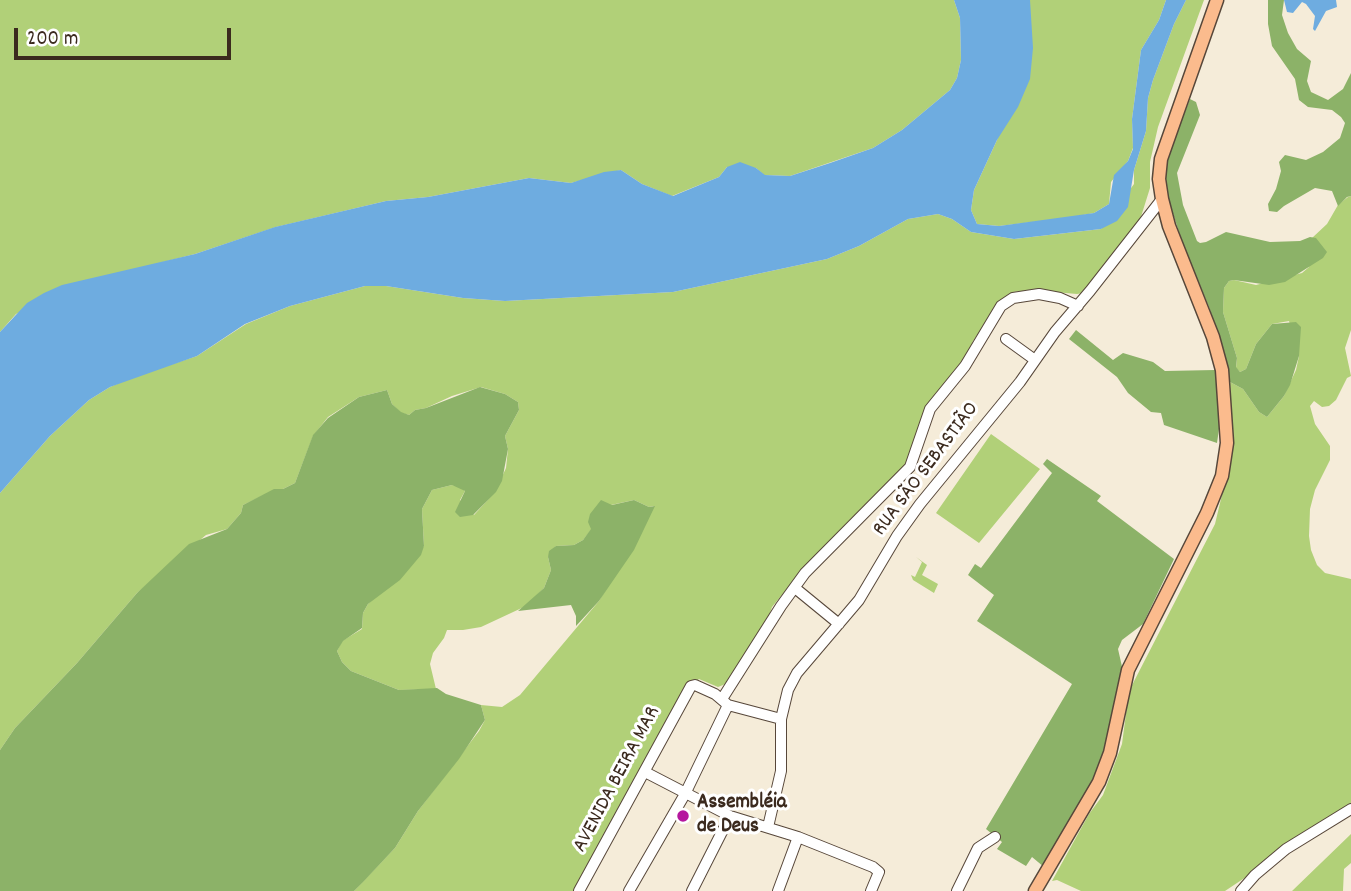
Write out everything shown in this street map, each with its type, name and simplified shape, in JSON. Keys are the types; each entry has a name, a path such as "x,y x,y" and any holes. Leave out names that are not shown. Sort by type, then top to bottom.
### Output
{"main road":[{"path":"1035,891 1099,782 1110,753 1128,670 1207,513 1222,476 1227,443 1222,370 1213,337 1170,226 1159,179 1161,159 1217,0"},
{"path":"1047,891 1049,867"}],"street":[{"name":"RUA SÃO SEBASTIÃO","path":"768,827 781,771 781,719 788,690 797,673 859,600 897,536 920,504 1162,199"},
{"path":"629,891 685,794 725,702 795,588 822,556 910,467 930,409 965,366 1001,306 1013,298 1039,294 1060,298 1078,306"},
{"path":"1006,339 1035,360"},
{"path":"795,588 839,624"},
{"name":"AVENIDA BEIRA MAR","path":"579,891 691,687 695,685 725,702"},
{"path":"725,702 781,719"},
{"path":"645,772 730,816 798,837 876,869 878,876 870,891"},
{"path":"1241,891 1255,875 1286,849 1351,809"},
{"path":"692,891 730,816"},
{"path":"778,891 798,837"},
{"path":"957,891 978,848 995,837"}],"green space":[{"path":"0,0 954,0 960,18 961,60 957,78 950,90 902,130 873,148 790,176 764,175 756,168 727,167 719,177 672,196 642,184 621,170 571,183 529,178 428,197 386,201 276,227 195,254 96,279 16,314 0,332"},
{"path":"1030,0 1166,0 1159,20 1141,50 1132,119 1133,148 1128,161 1111,182 1109,204 1094,213 1067,218 999,226 977,224 971,210 974,190 997,140 1030,12"},
{"path":"1186,0 1204,0 1158,127 1150,162 1150,188 1139,223 1088,292 1013,292 992,314 973,341 967,356 933,399 909,461 772,607 764,631 728,683 718,687 699,679 689,687 576,891 354,891 395,848 418,811 479,731 485,720 481,705 502,707 520,695 599,601 654,506 649,507 634,500 611,505 583,540 574,545 556,546 548,557 551,570 544,588 526,606 481,627 447,630 433,653 430,664 436,689 399,690 351,671 342,662 337,651 342,641 362,629 363,613 368,604 424,546 422,509 432,490 459,486 465,491 460,500 474,515 495,492 506,468 508,449 505,436 519,410 518,402 505,394 481,387 415,410 409,415 401,413 392,404 387,390 359,397 328,417 313,436 295,483 243,505 241,513 227,529 206,535 137,593 77,663 15,728 0,750 0,493 50,436 89,400 133,377 197,356 246,324 290,306 365,286 386,286 463,298 505,301 673,292 827,259 859,246 908,219 938,214 952,219 971,232 1014,239 1101,229 1134,184 1134,170 1146,131 1148,98 1153,80"},
{"path":"1268,0 1284,0 1282,15 1288,33 1297,49 1311,61 1307,81 1311,92 1328,100 1343,89 1351,73 1351,196 1338,206 1332,191 1315,188 1277,212 1269,211 1268,204 1281,171 1279,162 1285,155 1306,160 1323,152 1340,138 1345,123 1332,110 1308,107 1299,100 1295,79 1272,46"},
{"path":"1190,99 1196,102 1200,115 1177,173 1183,205 1197,241 1206,242 1226,232 1270,242 1300,241 1310,237 1316,238 1327,252 1323,258 1285,282 1269,285 1234,280 1229,281 1224,288 1223,312 1237,358 1236,367 1240,372 1246,369 1256,344 1272,324 1296,322 1301,327 1299,356 1290,385 1267,417 1259,412 1243,389 1230,382 1224,351 1183,245 1165,188 1164,175 1168,155"},
{"path":"1351,196 1351,330 1345,348 1351,376 1329,406 1322,407 1314,401 1310,406 1315,424 1330,446 1330,460 1315,490 1310,509 1309,536 1317,565 1325,573 1351,579 1351,807 1225,891 1081,891 1057,880 1052,881 1089,814 1103,795 1122,744 1129,691 1215,524 1227,474 1232,435 1230,382 1243,389 1259,412 1267,417 1284,396 1296,370 1299,356 1289,321 1272,324 1256,344 1246,369 1240,372 1236,368 1237,358 1223,312 1224,288 1229,281 1234,280 1256,285 1302,273 1309,267 1316,238 1312,238 1327,224 1338,205"},
{"path":"1076,330 1113,360 1123,353 1153,362 1165,371 1215,370 1221,415 1217,443 1164,425 1161,413 1151,412 1128,393 1117,377 1069,339"},
{"path":"480,387 505,394 518,402 519,410 505,436 508,449 502,481 496,492 473,515 460,517 455,512 465,491 452,485 432,490 422,509 424,546 421,555 400,580 368,604 363,613 362,628 343,641 337,651 342,662 351,671 399,690 437,688 446,694 481,705 485,720 459,759 418,811 395,848 364,881 354,891 0,891 0,750 15,728 77,663 137,593 189,544 227,529 241,513 243,505 274,489 283,489 295,483 313,435 328,418 359,397 387,390 392,404 409,415 415,410"},
{"path":"991,434 1040,469 979,543 936,513"},
{"path":"1047,459 1101,496 1097,501 1174,559 1143,624 1122,640 1118,649 1123,671 1106,754 1094,785 1044,867 1032,857 1026,866 997,849 1002,842 986,829 1072,684 977,621 994,595 968,575 975,564 981,568 1052,473 1043,464"},
{"path":"601,500 612,505 634,500 649,507 655,506 634,550 599,601 576,626 576,616 571,605 518,611 544,588 551,570 549,551 556,546 574,545 583,540 591,529 588,522 590,514"},
{"path":"916,557 927,565 922,575 938,584 934,593 913,580 911,575 915,577 922,562"},
{"path":"1351,834 1351,863 1344,869 1343,891 1292,891"}],"water":[{"path":"954,0 1030,0 1033,48 1030,79 974,190 971,210 977,224 999,226 1094,213 1109,204 1114,175 1128,161 1133,149 1132,119 1141,50 1159,20 1166,0 1186,0 1153,80 1148,98 1146,131 1134,170 1128,207 1117,221 1101,229 1014,239 971,232 952,219 938,214 908,219 859,246 827,259 673,292 505,301 463,298 386,286 365,286 290,306 245,324 197,356 110,387 89,400 50,436 0,493 0,332 27,303 44,293 62,285 195,254 275,227 386,201 428,197 529,178 571,183 604,172 621,170 642,184 673,196 719,177 727,167 740,162 765,175 790,176 873,148 902,130 950,90 957,78 961,60 960,18"},
{"path":"1284,0 1336,0 1337,7 1326,11 1315,31 1315,16 1306,4 1302,2 1293,13 1287,12"}],"place":[{"name":"Assembléia de Deus","path":"683,816"}]}
